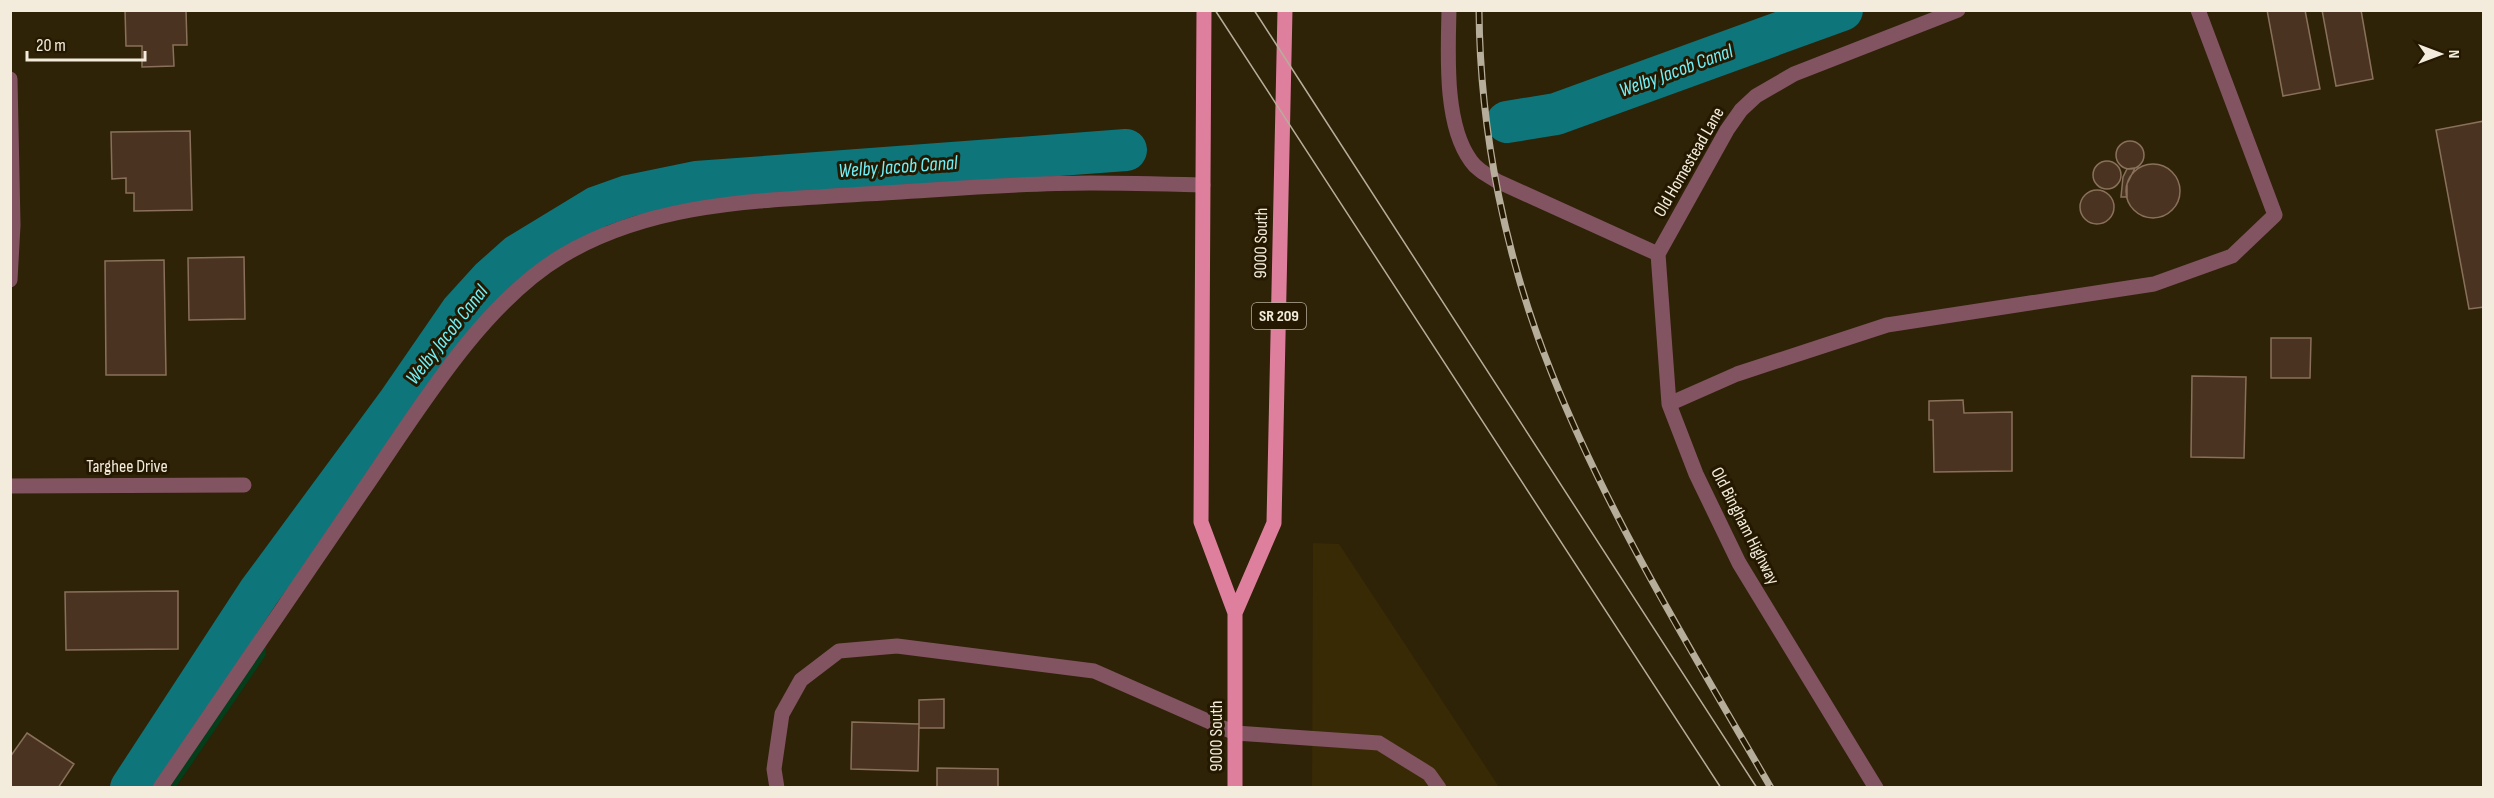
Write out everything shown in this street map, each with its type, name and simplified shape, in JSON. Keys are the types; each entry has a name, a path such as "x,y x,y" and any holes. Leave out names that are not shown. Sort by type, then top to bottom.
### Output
{"main road":[{"name":"9000 South","path":"1204,10 1201,522 1235,613 1235,788"},
{"name":"9000 South","path":"1235,613 1274,523 1285,10"}],"street":[{"path":"1449,10 1448,50 1452,112 1462,146 1472,162 1497,181 1658,254"},
{"name":"Old Homestead Lane","path":"1658,254 1727,130 1741,110 1756,96 1794,74 1958,10"},
{"path":"1669,404 1737,374 1887,324 2154,284 2232,256 2275,215 2198,10"},
{"path":"10,80 13,225 10,279"},
{"path":"160,788 319,552 446,373 503,304 559,257 611,231 655,216 738,203 942,189 1087,183 1203,185"},
{"name":"Old Bingham Highway","path":"1658,254 1669,404 1696,474 1739,563 1876,788"},
{"name":"Targhee Drive","path":"10,486 244,485"},
{"path":"777,788 774,769 782,714 801,680 839,651 897,646 1094,670 1235,733 1379,743 1429,774 1439,788"}],"shaded area":[{"path":"1313,543 1339,544 1499,787 1312,788"}],"green space":[{"path":"264,563 266,655 176,787 110,788"}],"building":[{"path":"125,10 186,10 187,45 173,45 174,66 142,67 142,46 126,46"},
{"path":"2267,10 2305,10 2320,89 2283,96"},
{"path":"2322,10 2361,10 2373,79 2336,86"},
{"path":"2484,121 2484,307 2469,309 2436,130"},
{"path":"190,131 192,210 134,211 134,193 126,193 126,178 112,179 111,132"},
{"path":"2130,141 2140,145 2144,155 2140,165 2130,169 2120,165 2116,155 2120,145"},
{"path":"2107,161 2117,165 2121,175 2117,185 2107,189 2097,185 2093,175 2097,165"},
{"path":"2148,164 2158,164 2168,168 2176,176 2180,191 2176,206 2168,214 2158,218 2148,218 2138,214 2130,206 2126,196 2126,186 2130,176 2138,168"},
{"path":"2135,168 2127,184 2127,197 2121,197 2123,177 2127,169"},
{"path":"2097,190 2109,195 2114,207 2109,219 2097,224 2085,219 2080,207 2085,195"},
{"path":"244,257 245,319 189,320 188,258"},
{"path":"164,260 166,375 106,375 105,261"},
{"path":"2271,338 2311,338 2310,378 2271,378"},
{"path":"2192,376 2246,377 2244,458 2191,457"},
{"path":"1963,400 1964,413 2012,412 2012,471 1934,472 1933,420 1929,420 1929,401"},
{"path":"178,591 178,649 66,650 65,592"},
{"path":"944,699 944,728 919,728 919,700"},
{"path":"852,722 919,724 918,771 851,769"},
{"path":"27,733 74,764 58,788 10,788 10,757"},
{"path":"937,768 998,769 998,788 937,788"}],"waterway":[{"name":"Welby Jacob Canal","path":"1507,122 1556,114 1842,10"},
{"name":"Welby Jacob Canal","path":"131,788 259,592 399,402 461,312 491,279 518,255 597,207 628,196 696,182 1126,150"}],"tram line":[{"path":"1215,10 1721,788"},
{"path":"1254,10 1757,788"}],"railway":[{"path":"1479,10 1484,103 1499,196 1521,286 1552,374 1575,428 1626,533 1771,788"}]}
